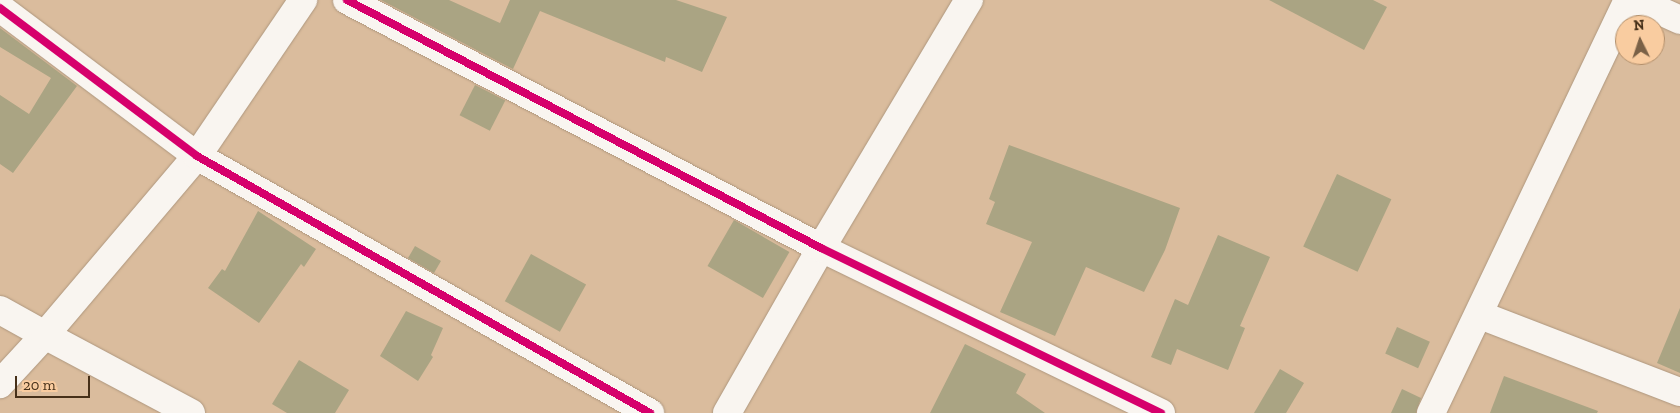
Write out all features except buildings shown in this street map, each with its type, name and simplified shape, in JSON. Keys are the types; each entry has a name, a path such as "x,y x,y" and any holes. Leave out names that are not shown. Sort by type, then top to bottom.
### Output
{"street":[{"path":"0,384 45,334 196,156 303,0"},
{"path":"347,0 821,248 1161,413"},
{"path":"727,413 821,248 969,0"},
{"path":"1431,413 1480,315 1628,0"},
{"path":"1636,0 1680,20"},
{"path":"0,8 196,156 650,413"},
{"path":"0,310 192,413"},
{"path":"1480,315 1680,392"}],"cycle path":[{"path":"347,0 821,248 1161,413"},
{"path":"0,8 197,156 650,413"}]}
